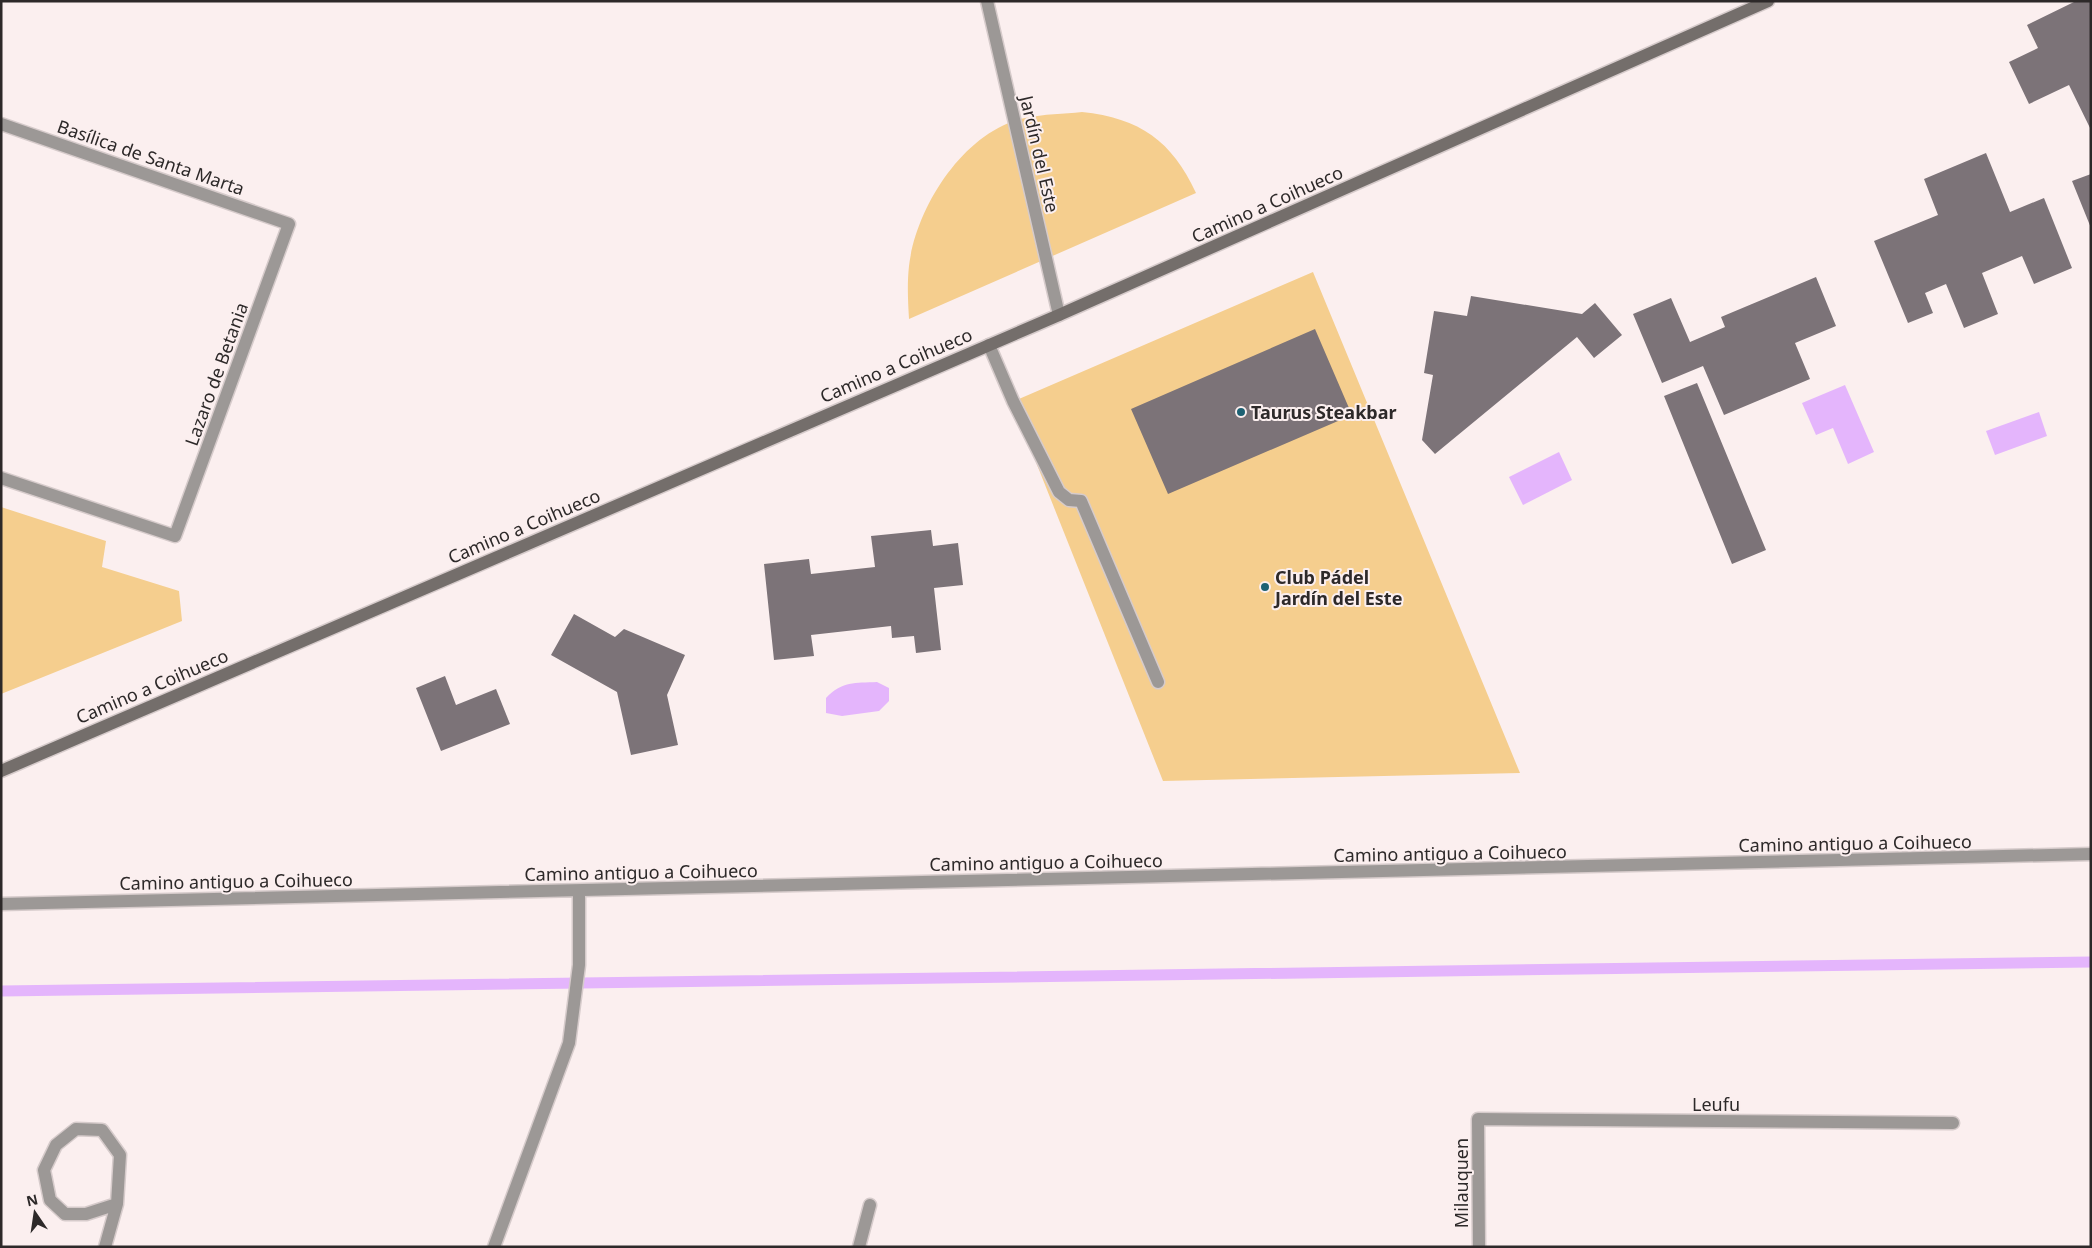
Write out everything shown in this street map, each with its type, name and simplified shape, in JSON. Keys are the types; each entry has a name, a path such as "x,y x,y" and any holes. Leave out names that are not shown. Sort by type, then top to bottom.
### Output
{"main road":[{"name":"Camino a Coihueco","path":"1,772 36,755 1059,315 1768,1"},
{"name":"Camino a Coihueco","path":"1,765 36,755"}],"street":[{"name":"Jardín del Este","path":"987,1 1059,315"},
{"name":"Basílica de Santa Marta","path":"1,124 289,224"},
{"name":"Lazaro de Betania","path":"1,478 174,536 289,224"},
{"path":"989,345 1013,401 1059,492 1069,500 1081,501 1158,682"},
{"name":"Camino antiguo a Coihueco","path":"1,904 2091,854"},
{"path":"494,1247 569,1043 579,965 579,891"},
{"name":"Leufu","path":"1478,1119 1953,1123"},
{"name":"Milauquen","path":"1478,1119 1479,1247"},
{"path":"105,1247 117,1204 120,1155 102,1130 76,1128 56,1145 44,1170 50,1200 64,1214 86,1214 117,1204"},
{"path":"859,1247 870,1205"}],"shaded area":[{"path":"1082,112 1121,120 1152,135 1176,159 1196,193 909,319 908,273 913,243 933,197 963,155 982,138 1003,126 1025,118"},
{"name":"Club Pádel Jardín del Este","path":"1313,272 1520,773 1163,781 1012,402"},
{"path":"1845,385 1874,452 1848,464 1833,428 1816,435 1802,403"},
{"path":"2039,412 2047,436 1995,455 1986,431"},
{"path":"1559,452 1572,480 1523,505 1509,477"},
{"path":"1,507 106,541 102,567 179,591 182,621 1,694"},
{"path":"877,682 889,688 889,701 879,711 842,716 826,713 826,698 838,688 849,684"}],"building":[{"path":"2076,1 2091,1 2091,130 2069,85 2029,104 2009,62 2038,48 2027,25"},
{"path":"1986,153 2010,212 2044,198 2072,268 2034,284 2022,256 1982,273 1998,314 1964,328 1946,284 1925,293 1933,313 1908,323 1874,241 1938,215 1924,179"},
{"path":"2091,174 2091,228 2072,181"},
{"path":"1816,277 1836,326 1795,343 1810,379 1724,415 1703,366 1662,383 1633,314 1671,298 1690,342 1725,327 1721,317"},
{"path":"1471,296 1582,314 1595,303 1622,335 1594,358 1577,337 1435,454 1422,440 1433,375 1424,373 1434,311 1467,316"},
{"name":"Taurus Steakbar","path":"1315,329 1352,415 1168,494 1131,409"},
{"path":"1697,383 1766,550 1732,564 1664,396"},
{"path":"931,530 933,546 958,543 963,585 934,588 941,650 916,653 914,636 892,638 891,626 811,635 814,656 774,660 764,564 809,559 811,574 875,567 871,536"},
{"path":"574,614 615,637 624,629 685,655 667,695 678,745 631,755 617,692 551,655"},
{"path":"445,676 456,705 496,689 510,724 441,751 416,688"}],"waterway":[{"path":"1,991 2091,962"}],"place":[{"name":"Taurus Steakbar","path":"1241,412"},
{"name":"Club Pádel Jardín del Este","path":"1265,587"}]}
